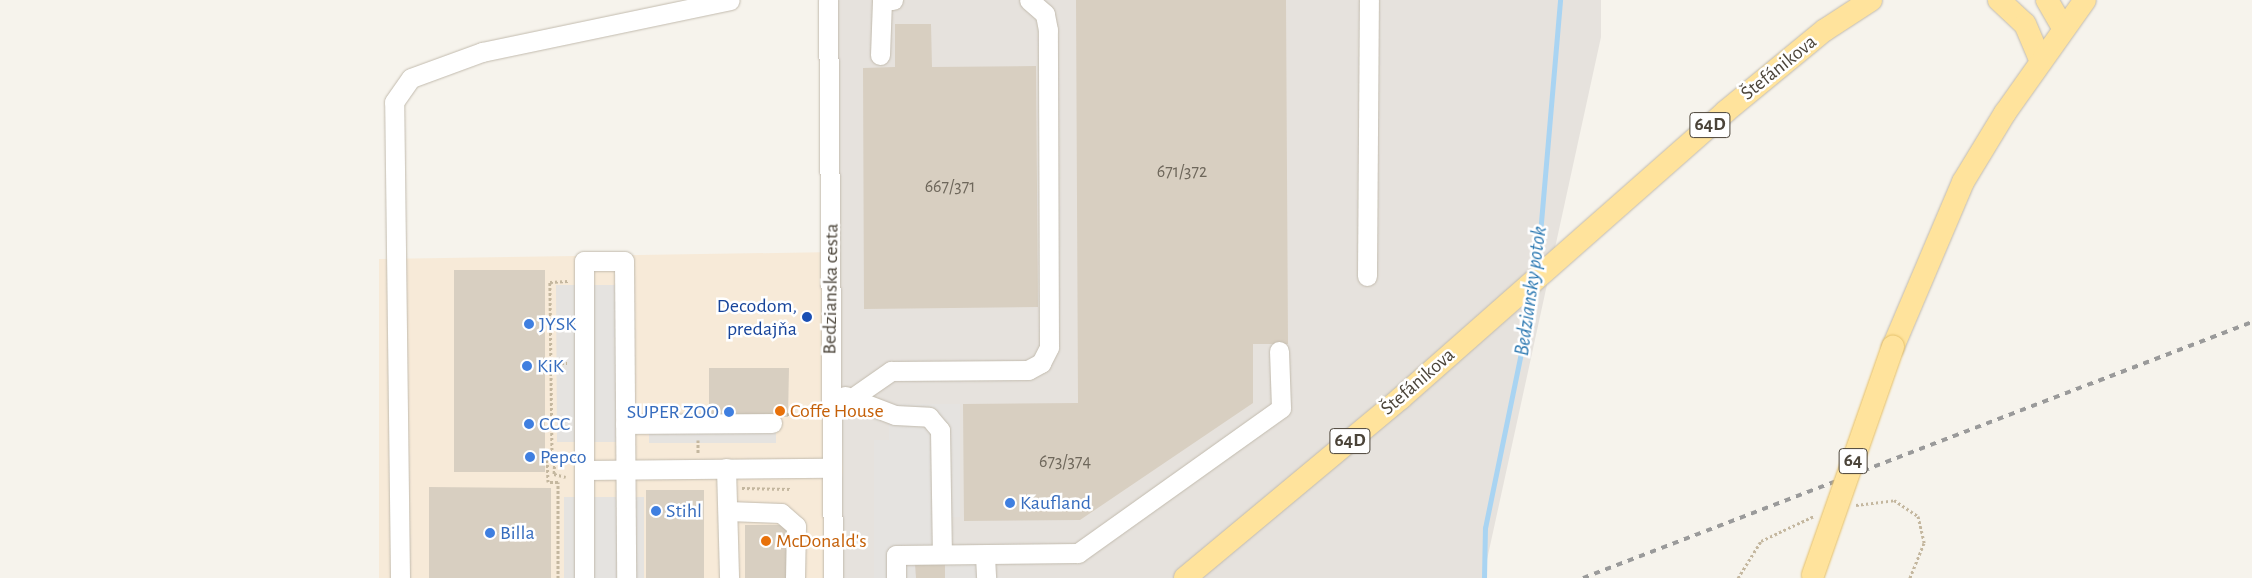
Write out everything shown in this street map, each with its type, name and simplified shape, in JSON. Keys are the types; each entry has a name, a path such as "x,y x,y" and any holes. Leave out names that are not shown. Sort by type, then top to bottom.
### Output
{"main road":[{"name":"Štefánikova","path":"1185,578 1512,300 1787,60 1871,0"},
{"path":"1999,0 2063,28"},
{"path":"1999,0 2025,24 2040,60"},
{"path":"2046,0 2063,28"},
{"name":"64","path":"1813,577 1893,347 1963,182 2040,60 2085,0"}],"street":[{"path":"400,578 394,102 411,78 482,52 730,0"},
{"name":"Bedzianska cesta","path":"828,0 833,200 829,394 829,468 833,578"},
{"path":"880,55 882,0 893,0"},
{"path":"855,396 891,371 1028,370 1041,362 1049,347 1048,30 1045,14 1029,0"},
{"path":"1366,276 1369,0"},
{"path":"584,578 584,261 624,261 626,578"},
{"path":"896,578 896,555 942,553 985,556 1078,553 1281,408 1279,351"},
{"path":"829,394 855,396 895,416 929,417 940,430 942,553"},
{"path":"625,424 779,419"},
{"path":"726,468 729,578"},
{"path":"584,470 829,468"},
{"path":"728,511 781,513 796,526 795,578"},
{"path":"985,556 986,578"}],"path":[{"path":"550,282 552,455 554,474 566,474 566,481"},
{"path":"779,419 796,414"},
{"path":"552,455 547,455 548,482 558,482 558,578"}],"shaded area":[{"path":"828,0 1601,0 1601,37 1483,578 826,578 843,472"},
{"path":"836,252 843,472 826,578 379,578 379,259"},
{"path":"556,285 616,285 617,442 557,442"},
{"path":"889,404 960,404 960,517 946,518 950,544 994,576 1004,578 874,578 874,440 889,440"},
{"path":"776,431 776,443 649,443 649,432"},
{"path":"564,497 644,497 644,578 564,578"}],"building":[{"path":"1076,0 1286,0 1288,344 1253,344 1253,403 1080,520 964,521 963,404 1078,403"},
{"path":"895,24 931,24 932,67 1036,66 1038,307 864,309 863,68 895,67"},
{"path":"454,270 545,270 545,472 454,472"},
{"path":"709,368 789,368 788,417 709,417"},
{"name":"Billa","path":"429,487 551,488 551,578 429,578"},
{"path":"646,490 704,490 704,578 646,578"},
{"path":"745,525 787,525 786,578 745,578"},
{"path":"945,563 945,578 916,578 915,564"}],"waterway":[{"name":"Bedziansky potok","path":"1537,269 1560,0"},
{"name":"Bedziansky potok","path":"1484,578 1485,528 1534,289"}],"railway":[{"path":"1583,578 2252,322"}],"place":[{"name":"Decodom, predajňa","path":"807,317"},
{"name":"JYSK","path":"529,324"},
{"name":"KiK","path":"527,366"},
{"name":"Coffe House","path":"780,411"},
{"name":"SUPER ZOO","path":"729,412"},
{"name":"CCC","path":"529,424"},
{"name":"Pepco","path":"530,457"},
{"name":"Kaufland","path":"1010,503"},
{"name":"Stihl","path":"656,511"},
{"name":"Billa","path":"490,533"},
{"name":"McDonald's","path":"766,541"}]}
